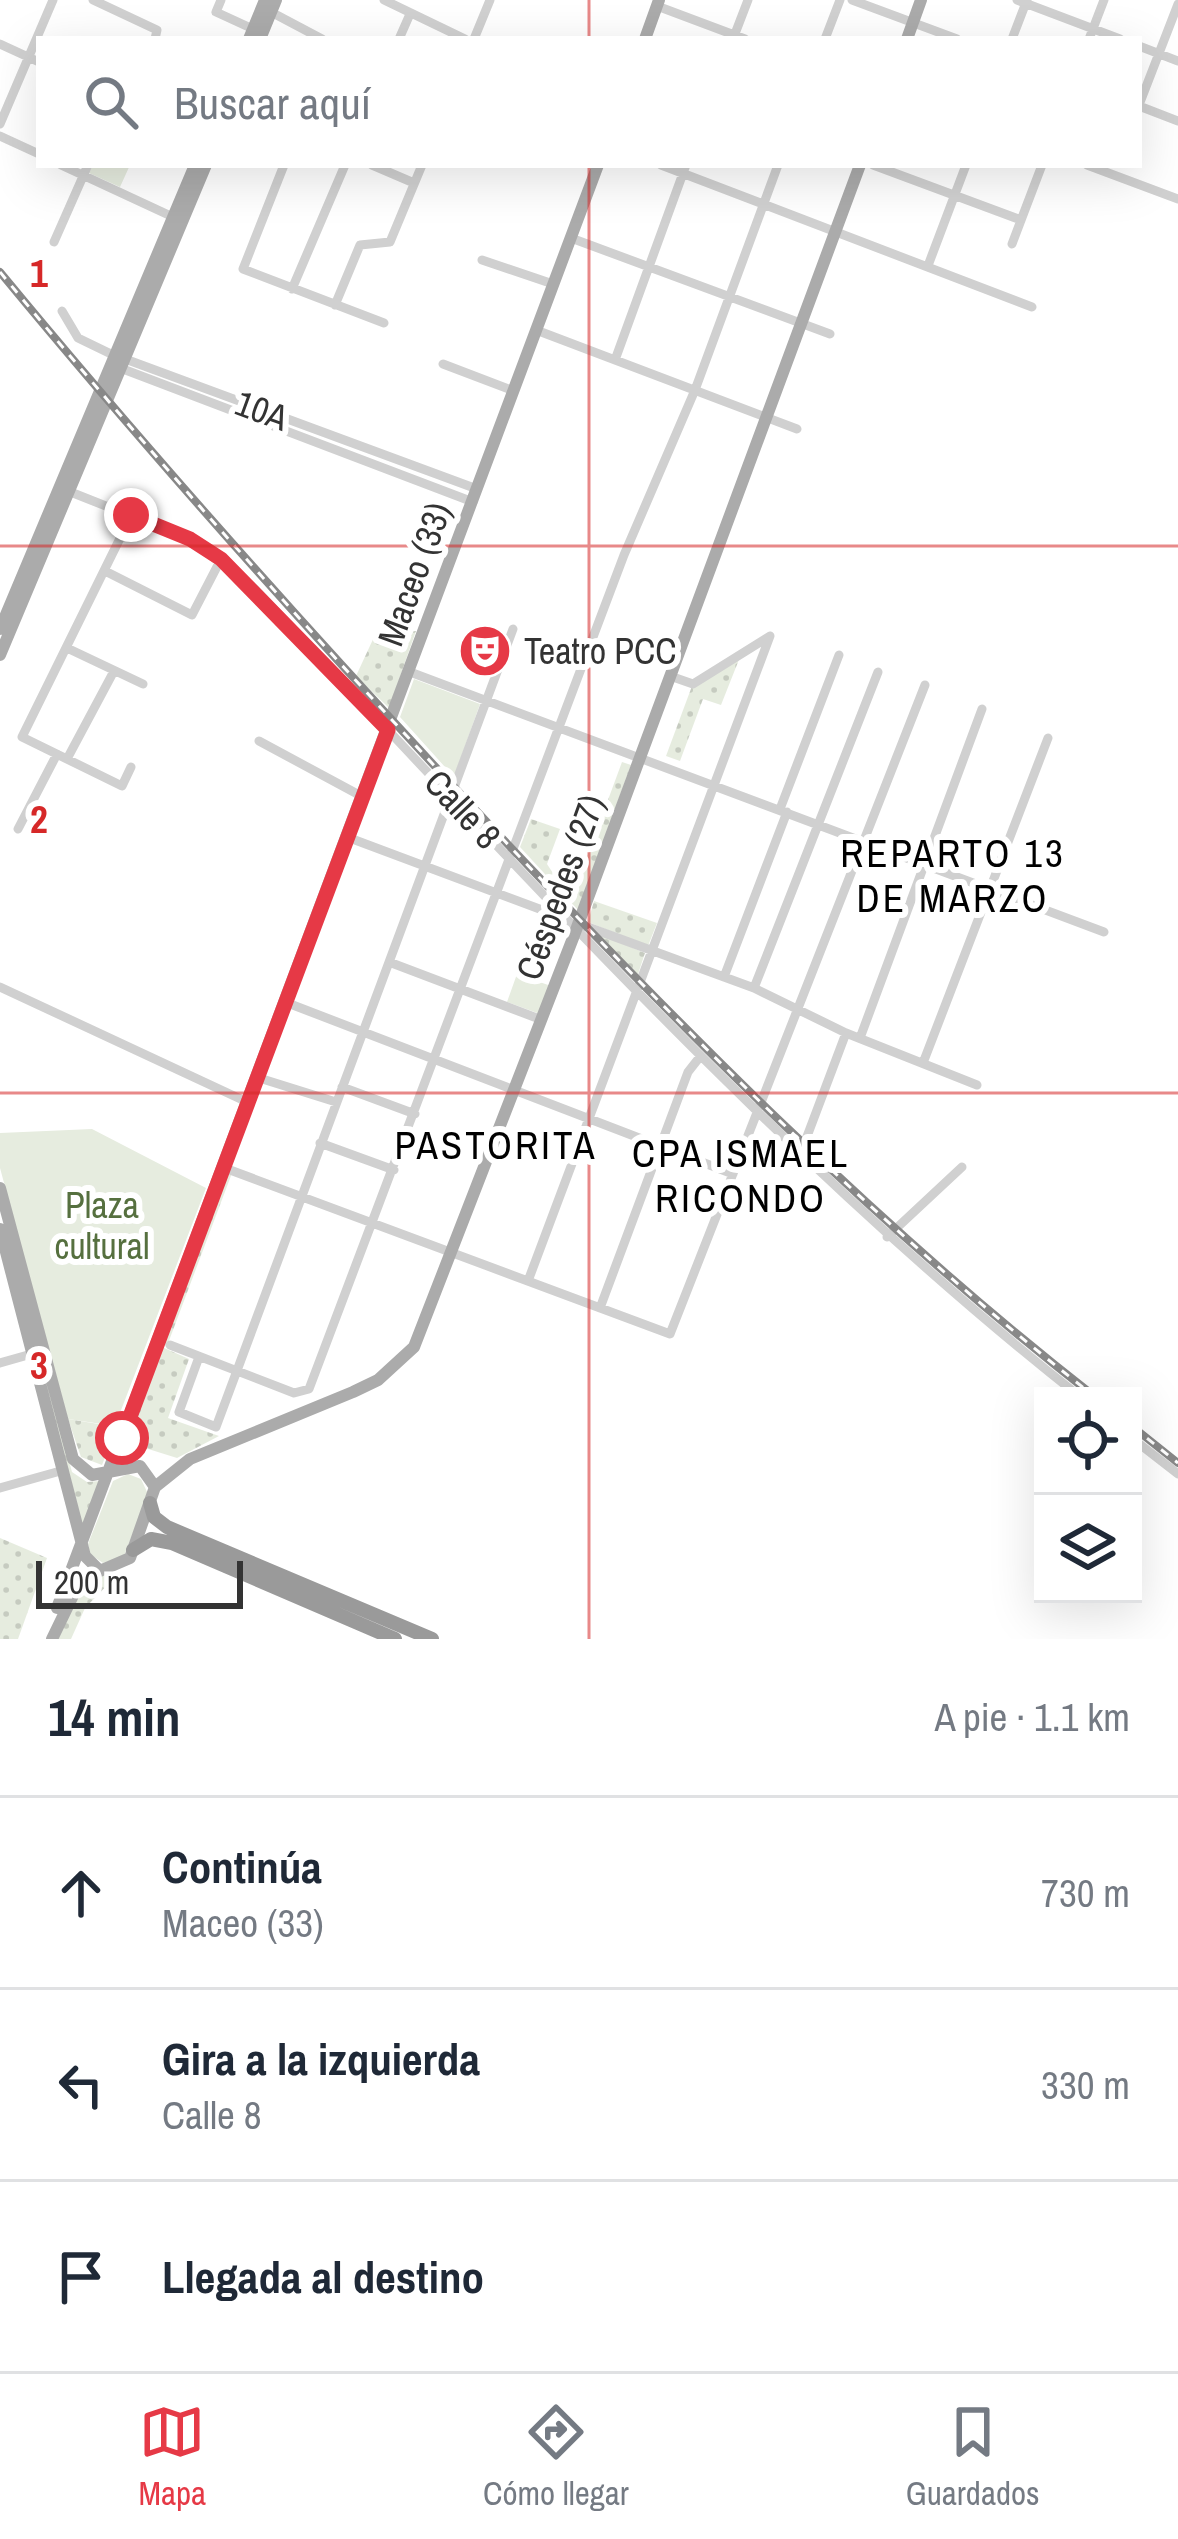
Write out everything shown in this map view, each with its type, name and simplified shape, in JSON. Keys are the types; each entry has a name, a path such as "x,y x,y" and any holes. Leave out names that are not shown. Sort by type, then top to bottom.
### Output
{"highway":[{"path":"153,1495 154,1517 167,1528 432,1639"},
{"path":"133,1550 151,1539 172,1543 395,1639"}],"main road":[{"path":"908,36 921,0"},
{"path":"646,36 657,2"},
{"path":"256,35 271,4"},
{"path":"117,362 194,168"},
{"path":"0,629 205,168"},
{"name":"Maceo (33)","path":"70,1574 597,168"},
{"name":"Céspedes (27)","path":"153,1495 190,1459 378,1380 414,1347 516,1091 573,924 641,756 859,168"},
{"path":"0,655 63,489"},
{"path":"0,1188 82,1543 89,1563 100,1571"},
{"path":"0,1229 73,1460 92,1475 140,1466 153,1495 125,1562 75,1585 49,1639"},
{"path":"49,1639 70,1574 76,1517"}],"street":[{"path":"41,36 52,0"},
{"path":"93,0 156,34"},
{"path":"221,0 216,12 256,35"},
{"path":"384,0 458,36"},
{"path":"739,36 748,0"},
{"path":"826,36 840,0"},
{"path":"852,0 949,36"},
{"path":"1013,36 1023,1 1091,34 1104,0"},
{"path":"475,36 490,1"},
{"path":"657,2 734,36"},
{"path":"1142,98 1176,2"},
{"path":"271,4 318,36"},
{"path":"400,36 410,14"},
{"path":"0,44 34,59 0,124"},
{"path":"1142,47 1178,61"},
{"path":"1142,107 1178,121"},
{"path":"0,136 36,153"},
{"path":"283,168 243,269 384,323"},
{"path":"292,289 344,168"},
{"path":"379,168 414,183"},
{"path":"335,305 360,245 390,242 421,168"},
{"path":"170,1345 304,1393 374,1224 624,555 695,390 777,168"},
{"path":"881,168 1022,220"},
{"path":"929,263 965,168"},
{"path":"1012,244 1041,168"},
{"path":"615,360 685,169 1032,307"},
{"path":"53,242 86,170 173,217"},
{"path":"1114,170 1178,199"},
{"path":"571,238 830,334"},
{"path":"482,260 553,284"},
{"name":"10A","path":"62,310 79,338 117,362 475,496"},
{"path":"536,330 797,429"},
{"path":"443,364 514,391"},
{"name":"Calle 8","path":"63,489 190,539 221,559 755,1114 887,1237 1068,1387"},
{"path":"131,515 22,737 122,786 131,767"},
{"path":"105,572 192,615 221,559"},
{"path":"199,1357 179,1412 216,1426 513,629"},
{"path":"528,1281 770,636 693,684 670,676"},
{"path":"67,648 143,684"},
{"path":"724,977 839,655"},
{"path":"18,829 114,670"},
{"path":"410,672 1104,932"},
{"path":"754,988 878,672"},
{"path":"222,1167 670,1334 925,685"},
{"path":"860,1038 982,710"},
{"path":"923,1063 1048,738"},
{"path":"259,741 363,797"},
{"path":"347,837 754,988 846,1033 977,1085"},
{"path":"388,962 542,1020"},
{"path":"0,987 247,1102"},
{"path":"285,1002 733,1174"},
{"path":"800,1155 846,1033"},
{"path":"599,1308 688,1072 699,1058"},
{"path":"256,1077 336,1102"},
{"path":"342,1087 415,1114"},
{"path":"320,1143 394,1170"},
{"path":"887,1237 962,1167"},
{"path":"0,1363 39,1352"},
{"path":"1142,1445 1178,1474"},
{"path":"0,1488 64,1470"}],"green space":[{"path":"92,168 129,168 120,187 89,173"},
{"path":"416,631 389,708 356,676 375,635"},
{"path":"740,657 721,705 703,699 680,761 666,756 692,686"},
{"path":"414,679 480,704 454,777 400,717"},
{"path":"622,762 631,765 578,910 520,847 531,819 560,829 547,864 562,887 574,892"},
{"path":"594,901 657,923 648,946 588,922"},
{"path":"592,931 645,953 637,977"},
{"path":"517,974 551,986 540,1014 507,1002"},
{"name":"Plaza cultural","path":"92,1129 206,1188 115,1426 68,1419 0,1168 0,1133"},
{"path":"226,1171 232,1173 167,1346 162,1344"},
{"path":"0,1206 72,1472 87,1482 100,1481 83,1527"},
{"path":"162,1347 189,1359 168,1418 219,1436 177,1458 126,1442"},
{"path":"68,1419 117,1427 102,1465 81,1457"},
{"path":"128,1474 141,1479 148,1494 124,1556 103,1563 90,1554 88,1544 113,1481"},
{"path":"0,1538 47,1558 18,1639 0,1639"},
{"path":"120,1572 85,1608 71,1639 55,1639 87,1578"}],"railway":[{"path":"0,272 308,628 642,984 861,1197 1083,1387"},
{"path":"1142,1434 1178,1463"}],"place":[{"name":"Teatro PCC","path":"485,651"}],"district":[{"name":"REPARTO 13 DE MARZO","path":"953,876"},
{"name":"PASTORITA","path":"496,1145"},
{"name":"CPA ISMAEL RICONDO","path":"741,1176"}],"route":[{"path":"122,1438 388,730 221,559 190,539 131,515"}]}
